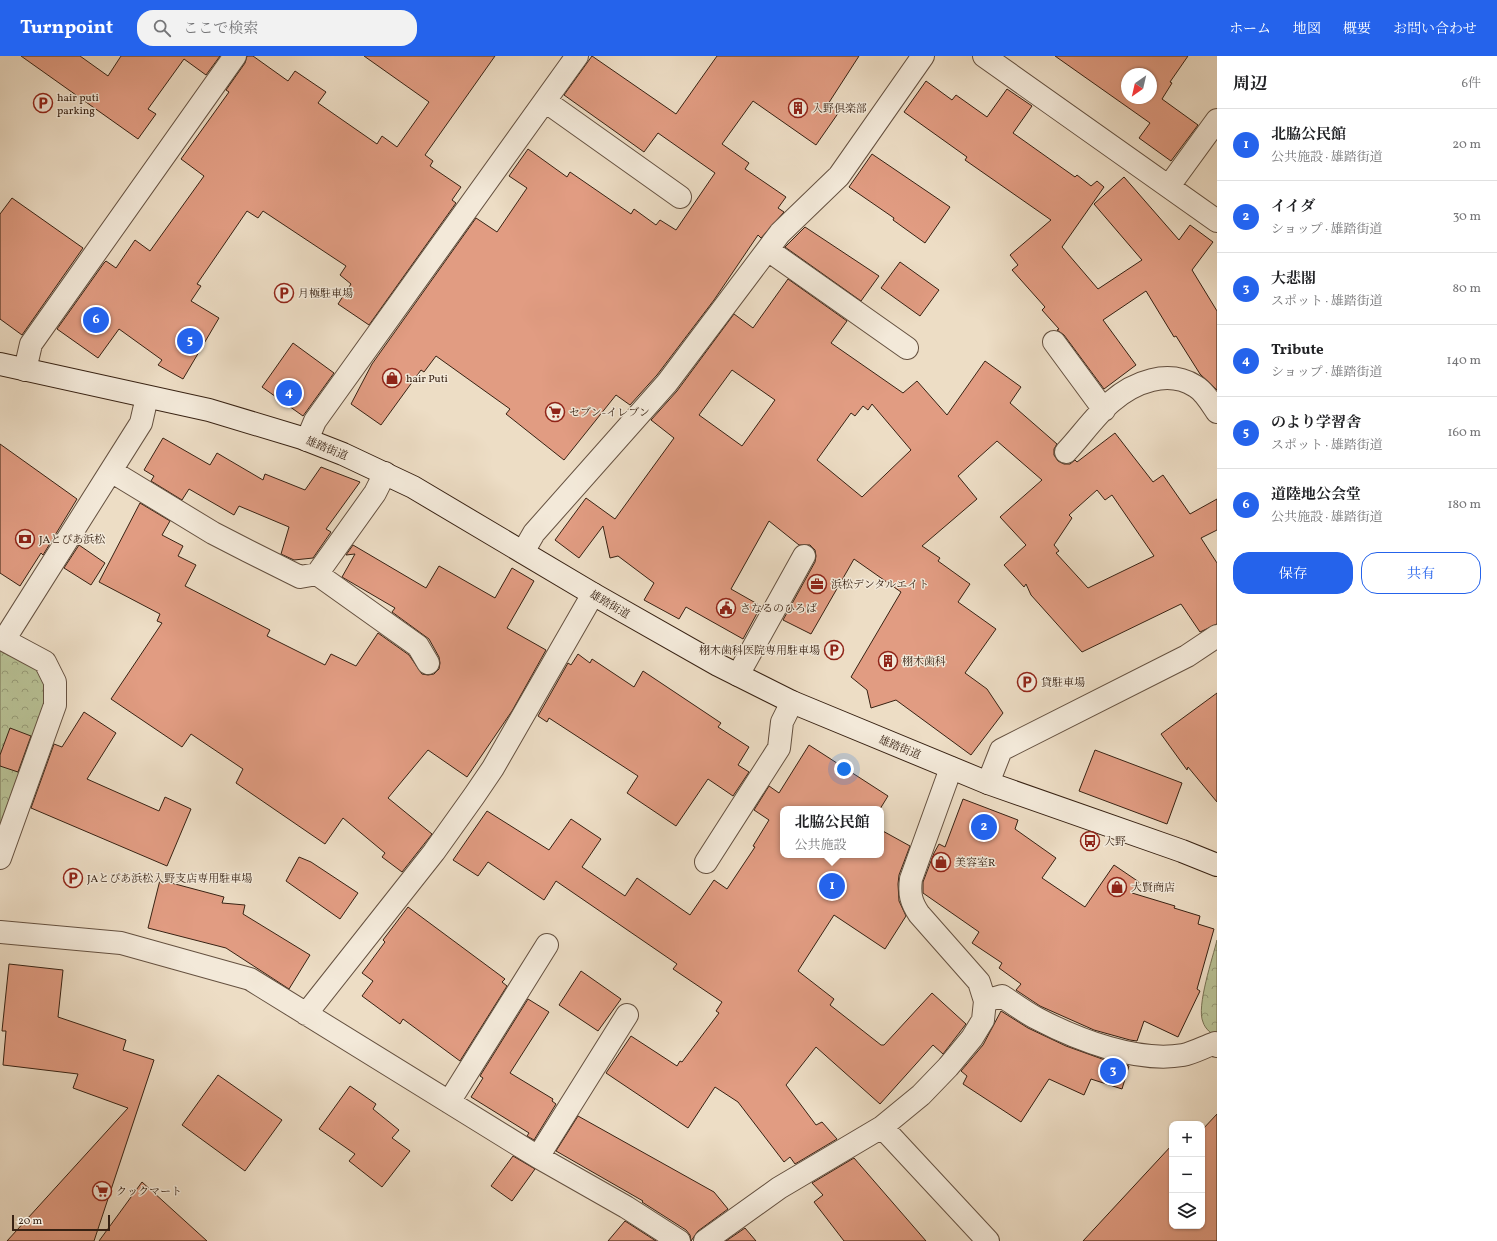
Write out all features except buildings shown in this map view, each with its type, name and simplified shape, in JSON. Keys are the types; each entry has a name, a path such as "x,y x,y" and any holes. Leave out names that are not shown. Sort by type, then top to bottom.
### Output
{"street":[{"path":"26,370 31,344 235,56"},
{"path":"307,440 315,421 577,56"},
{"path":"522,552 534,533 667,383 780,233 839,176 923,56"},
{"path":"984,56 1170,186 1217,221"},
{"path":"545,101 680,197"},
{"path":"1170,186 1217,120"},
{"path":"768,250 907,348"},
{"path":"1054,342 1104,410"},
{"name":"雄踏街道","path":"0,364 209,410 254,422 307,440 385,473 419,491 593,594 738,675 792,702 988,783 1175,848 1217,865"},
{"path":"1066,452 1111,402 1131,389 1153,379 1176,378 1196,386 1215,402"},
{"path":"0,858 55,705 56,682 45,662 2,639 141,423 147,397"},
{"path":"111,471 213,533 300,577 317,574 375,493 385,473"},
{"path":"738,675 804,556"},
{"path":"317,574 418,646 428,663"},
{"path":"306,1014 434,852 474,796 500,756 593,594"},
{"path":"988,783 1001,750 1187,656 1217,636"},
{"path":"706,862 779,748 782,722 792,702"},
{"path":"704,1241 779,1188 882,1127 921,1095 948,1067 972,1038 982,1020 986,1001 979,982 919,914 911,903 910,897 911,879 951,768"},
{"path":"0,932 121,943 250,979 538,1157 626,1206 679,1241"},
{"path":"449,1102 546,945"},
{"path":"986,1001 1002,996 1038,1019 1083,1039 1118,1050 1150,1057 1183,1055 1214,1043 1217,1046"},
{"path":"538,1157 627,1015"},
{"path":"882,1127 988,1241"}],"green space":[{"path":"0,649 37,669 46,684 46,703 0,830"},
{"path":"1217,940 1217,1038 1205,1027 1201,1015 1203,994"}],"place":[{"name":"hair puti parking","path":"43,103"},
{"name":"入野倶楽部","path":"798,108"},
{"name":"月極駐車場","path":"284,293"},
{"name":"道陸地公会堂","path":"96,320"},
{"name":"のより学習舎","path":"190,341"},
{"name":"hair Puti","path":"392,378"},
{"name":"Tribute","path":"289,393"},
{"name":"セブン-イレブン","path":"555,412"},
{"name":"JAとぴあ浜松","path":"25,539"},
{"name":"浜松デンタルエイト","path":"817,584"},
{"name":"さなるのひろば","path":"726,608"},
{"name":"栩木歯科医院専用駐車場","path":"834,650"},
{"name":"栩木歯科","path":"888,661"},
{"name":"貸駐車場","path":"1027,682"},
{"name":"イイダ","path":"984,827"},
{"name":"入野","path":"1090,841"},
{"name":"美容室R","path":"941,862"},
{"name":"JAとぴあ浜松入野支店専用駐車場","path":"73,878"},
{"name":"北脇公民館","path":"832,886"},
{"name":"大賢商店","path":"1117,887"},
{"name":"大悲閣","path":"1113,1071"},
{"name":"クックマート","path":"102,1191"}]}
